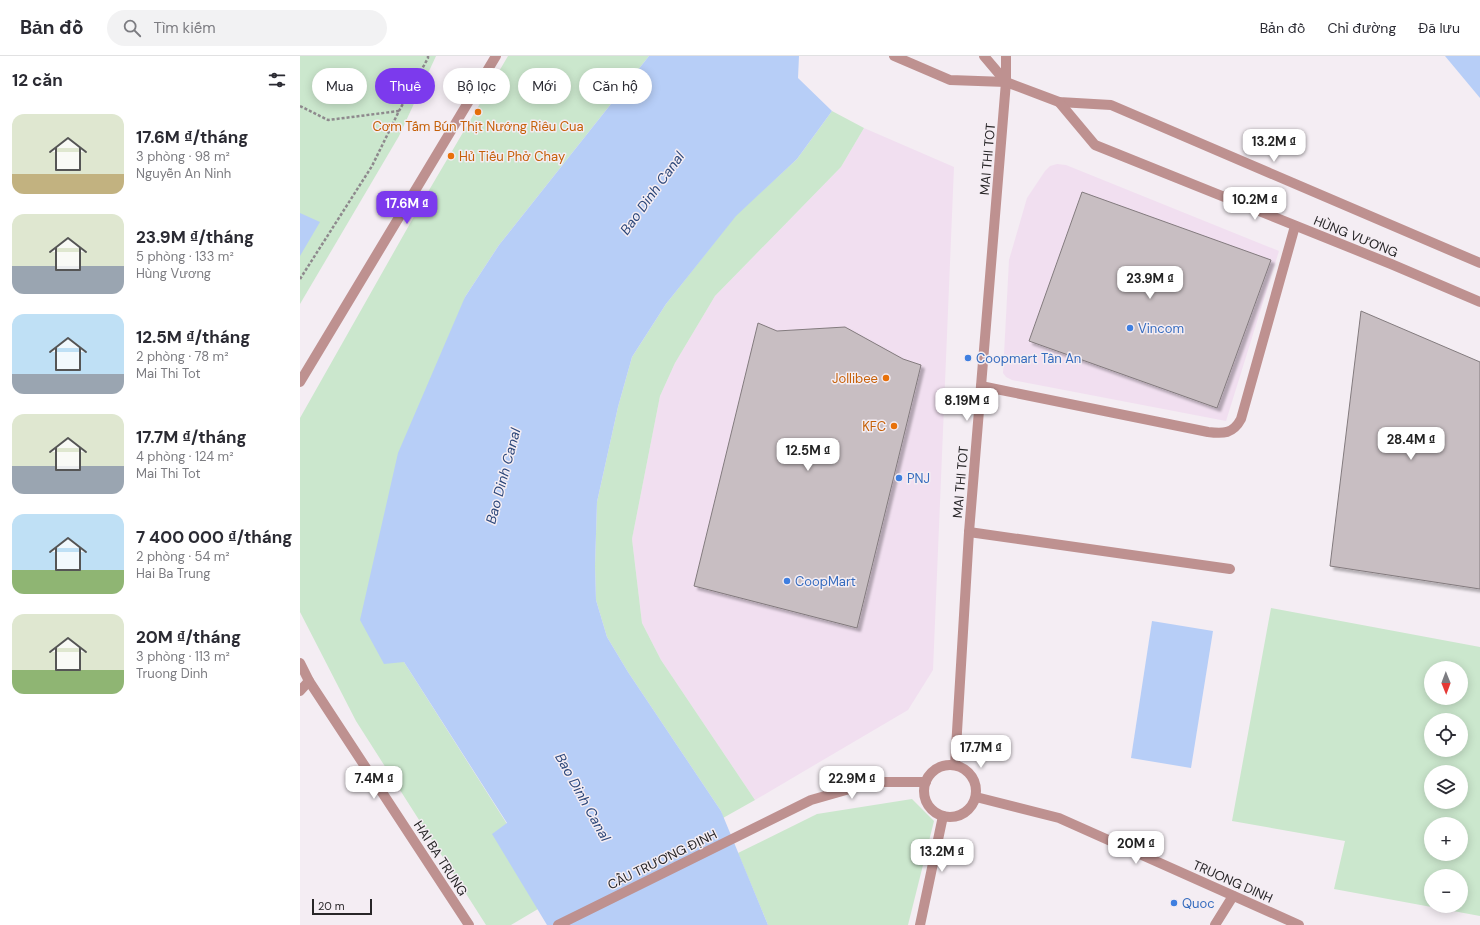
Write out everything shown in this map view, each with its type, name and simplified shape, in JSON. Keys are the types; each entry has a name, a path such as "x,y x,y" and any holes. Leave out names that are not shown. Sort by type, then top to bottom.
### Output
{"street":[{"path":"300,382 496,56"},
{"name":"HÙNG VƯƠNG","path":"894,56 950,80 1006,82 1060,102 1111,105 1480,263"},
{"name":"HÙNG VƯƠNG","path":"984,56 1006,82"},
{"name":"MAI THI TOT","path":"955,765 969,532 1006,82 1006,56"},
{"name":"HÙNG VƯƠNG","path":"1060,102 1095,145 1480,302"},
{"path":"981,386 1208,432 1217,433 1234,430 1242,419 1295,226"},
{"path":"969,532 1230,570"},
{"name":"HAI BA TRUNG","path":"300,663 309,680 469,925"},
{"path":"300,691 309,680"},
{"path":"946,765 955,765 963,768 972,777 977,789 976,797 973,805 959,816 943,816 935,812 927,802 924,790 930,774 937,768 946,765"},
{"name":"CẦU TRƯƠNG ĐỊNH","path":"558,925 811,800 874,782 926,782"},
{"name":"TRUONG DINH","path":"976,797 1059,818 1299,925"},
{"path":"920,925 943,816"},
{"path":"1215,925 1233,896"}],"path":[{"path":"300,279 372,166 428,56"},
{"path":"300,106 328,120 399,111"}],"shaded area":[{"name":"CoopMart","path":"864,128 954,167 933,670 908,710 755,800 661,660 642,623 632,539 660,396 675,363 715,296 841,167"},
{"name":"Vincom","path":"1057,164 1066,165 1279,251 1226,421 1012,380 1006,377 1003,373 1009,260 1027,198 1045,171 1050,166"}],"green space":[{"path":"300,56 436,56 430,68 375,68 375,104 414,104 399,136 300,304"},
{"path":"508,56 649,56 639,68 579,68 579,104 611,104 499,245 465,297 404,662 507,824 493,834 538,909 511,925 486,925 356,721 300,612 300,418 425,197 480,104 510,104 510,68 501,68"},
{"path":"832,111 864,128 841,167 715,296 675,363 660,396 632,539 642,623 661,660 755,800 723,818 721,811 628,672 607,637 596,600 595,566 597,502 618,407 632,357 666,304 736,215 797,159"},
{"path":"1271,608 1480,647 1480,916 1464,913 1468,913 1468,869 1424,869 1424,906 1334,889 1345,841 1232,821"},
{"path":"912,799 934,821 908,925 768,925 738,853 817,814"}],"water":[{"name":"Bao Dinh Canal","path":"649,56 799,56 798,78 832,111 797,159 736,216 666,304 632,357 618,407 597,502 595,566 596,600 607,637 628,672 721,811 768,925 547,925 492,834 507,823 404,662 384,664 360,620 398,453 465,297 499,245 611,104 652,104 652,68 639,68"},
{"path":"1445,56 1480,56 1480,98"},
{"path":"300,213 320,222 300,256"},
{"path":"1152,621 1213,631 1191,768 1131,758"}],"building":[{"name":"Vincom","path":"1082,192 1271,260 1217,408 1029,341"},
{"path":"1361,311 1480,362 1480,589 1330,566"},
{"path":"758,323 777,331 845,327 903,359 921,365 857,628 694,586"}],"place":[{"name":"Cơm Tấm Bún Thịt Nướng Riêu Cua","path":"478,112"},
{"name":"Hủ Tiếu Phở Chay","path":"451,156"},
{"name":"Vincom","path":"1130,328"},
{"name":"Coopmart Tân An","path":"968,358"},
{"name":"Jollibee","path":"886,378"},
{"name":"KFC","path":"894,426"},
{"name":"PNJ","path":"899,478"},
{"name":"CoopMart","path":"787,581"},
{"name":"Quoc","path":"1174,903"}]}
